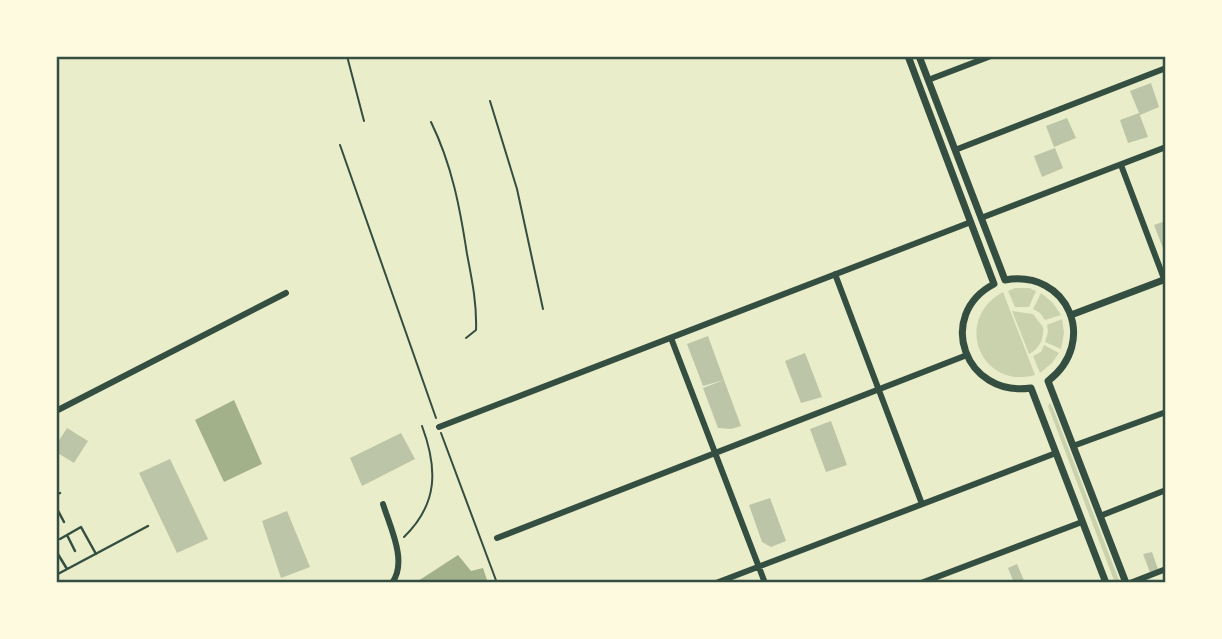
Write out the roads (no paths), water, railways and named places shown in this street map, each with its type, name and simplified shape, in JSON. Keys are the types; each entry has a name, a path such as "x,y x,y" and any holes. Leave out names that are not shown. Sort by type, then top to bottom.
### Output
{"street":[{"path":"908,56 995,284 978,296 966,316 963,340 967,355 976,370 989,381 1014,389 1031,388 1106,583"},
{"path":"919,56 1005,280 1023,278 1047,286 1061,297 1071,315 1074,337 1070,354 1061,369 1048,381 1128,583 1166,569"},
{"path":"928,80 991,56"},
{"path":"955,150 1166,68"},
{"path":"981,218 1166,147"},
{"path":"1071,315 1165,281 1121,165"},
{"path":"439,427 971,222"},
{"path":"835,274 922,504"},
{"path":"56,411 286,293"},
{"path":"671,338 765,583"},
{"path":"497,538 967,355"},
{"path":"1073,446 1166,412"},
{"path":"716,583 1056,453"},
{"path":"1100,516 1166,490"},
{"path":"383,504 399,561 399,571 392,583"},
{"path":"921,583 1082,522"}],"lane":[{"path":"56,507 64,522"},
{"path":"56,575 148,526"},
{"path":"60,539 81,527 96,554"},
{"path":"67,535 75,551"},
{"path":"56,551 67,569"}]}
